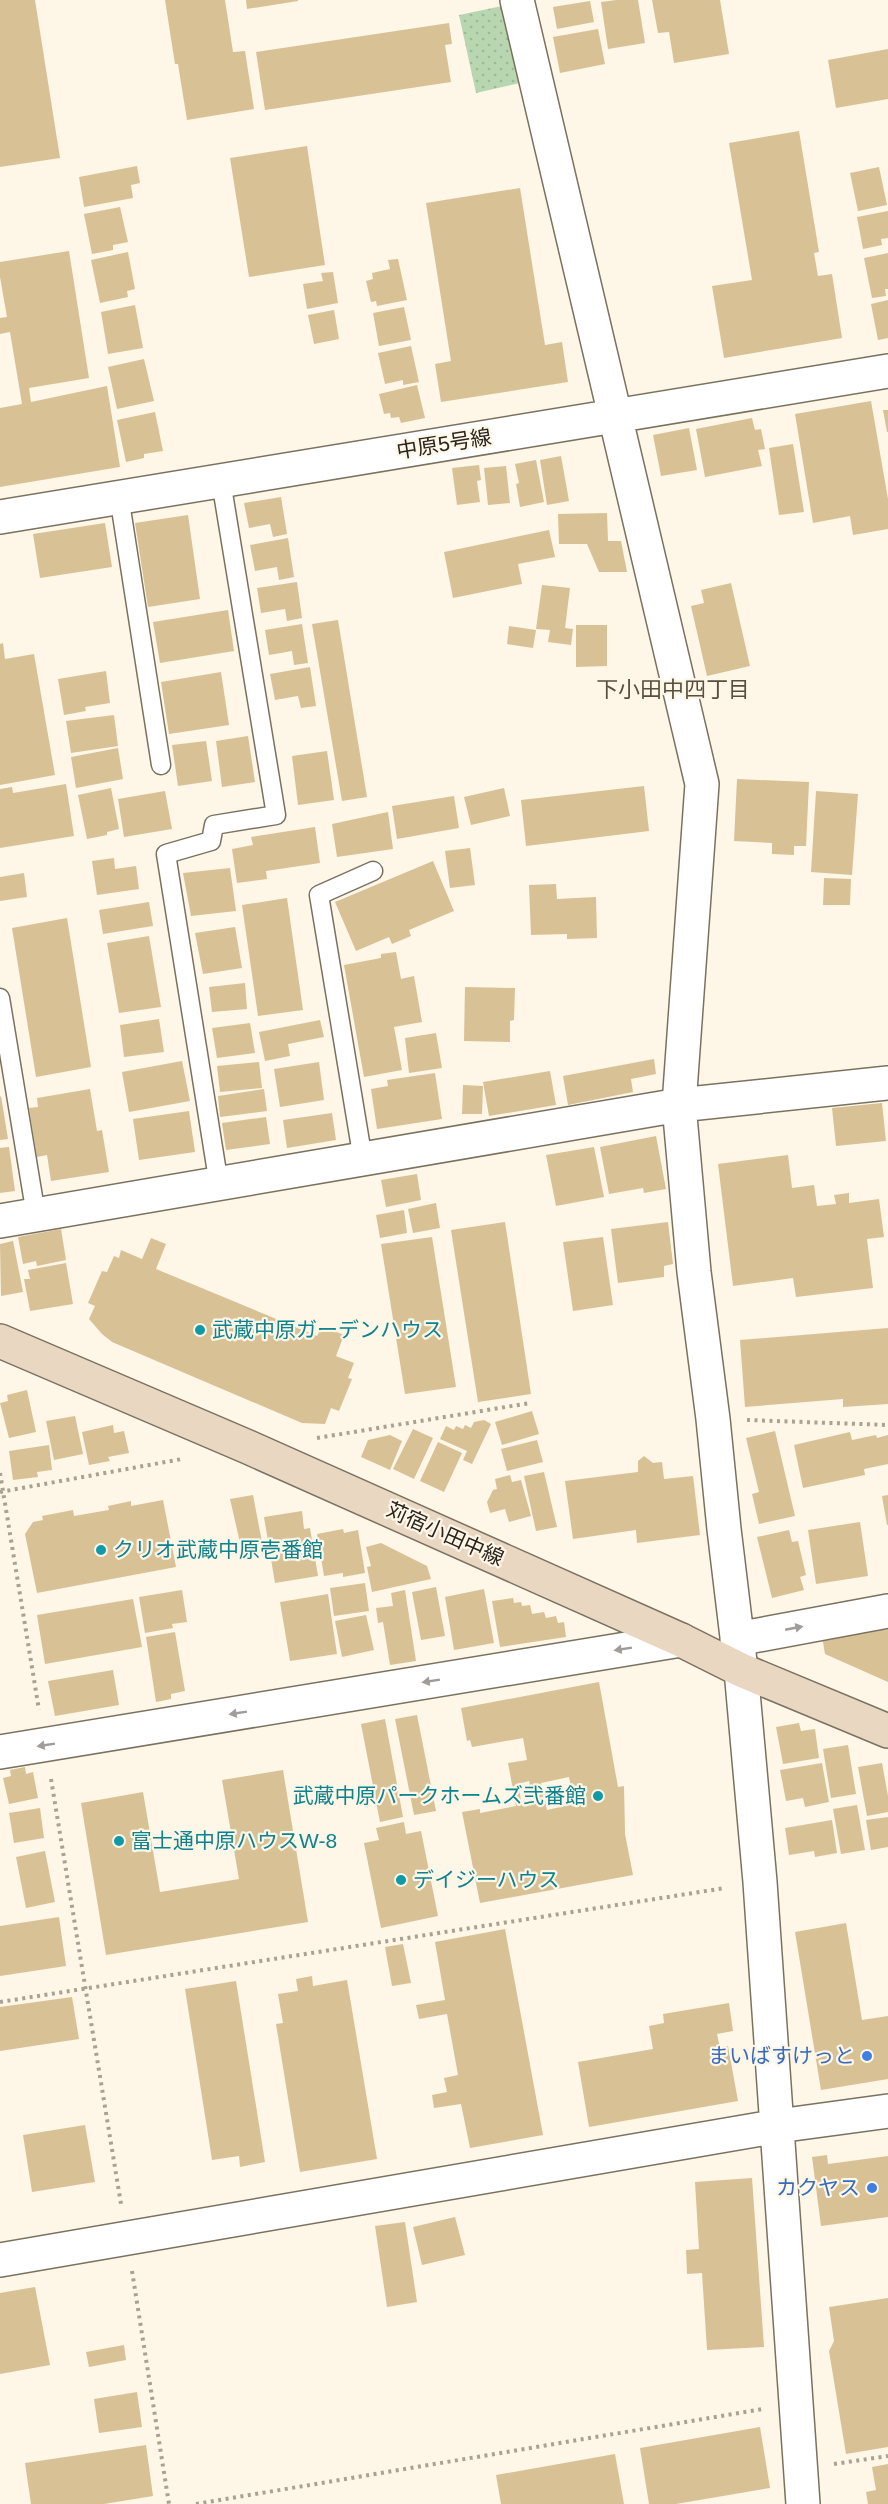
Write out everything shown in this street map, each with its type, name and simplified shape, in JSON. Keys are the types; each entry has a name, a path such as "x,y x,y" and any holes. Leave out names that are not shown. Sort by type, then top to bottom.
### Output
{"street":[{"path":"517,0 702,784 679,1106 694,1272 739,1655 778,2126 803,2504"},
{"name":"中原5号線","path":"0,517 888,371"},
{"path":"0,1221 679,1106 888,1083"},
{"name":"苅宿小田中線","path":"0,1341 248,1447 681,1640 739,1655 888,1731"},
{"path":"739,1655 888,1611"},
{"path":"0,1752 681,1640"},
{"path":"0,2259 778,2126 888,2110"}],"lane":[{"path":"219,1185 166,854 211,841 214,825 276,815 221,481"},
{"path":"119,496 161,765"},
{"path":"363,1160 319,895 373,871"},
{"path":"0,998 36,1215"}],"path":[{"path":"713,1419 888,1425"},
{"path":"0,1473 87,1988 169,2504"},
{"path":"0,2002 759,1882"},
{"path":"196,2504 796,2404"},
{"path":"801,2470 888,2456"}],"green space":[{"path":"502,6 520,83 476,93 459,15"}],"building":[{"path":"0,0 35,0 60,158 0,167"},
{"path":"165,0 225,0 233,52 245,51 254,109 187,120"},
{"path":"246,0 298,0 298,1 247,9"},
{"path":"638,0 645,43 608,49 601,2"},
{"path":"652,0 720,0 729,54 674,63 669,32 658,33"},
{"path":"590,1 594,22 557,29 553,7"},
{"path":"449,23 452,44 445,45 451,82 265,110 256,52"},
{"path":"598,29 605,64 560,73 553,37"},
{"path":"888,49 888,99 836,108 828,60"},
{"path":"799,131 819,252 814,253 818,276 832,274 842,338 724,358 712,286 752,280 729,143"},
{"path":"307,146 325,265 249,277 230,158"},
{"path":"137,166 140,183 131,185 133,198 84,207 79,177"},
{"path":"879,167 887,205 858,211 850,173"},
{"path":"520,188 545,345 562,342 568,382 441,402 435,364 451,361 426,203"},
{"path":"120,207 128,242 113,245 113,250 92,254 84,214"},
{"path":"888,211 888,238 881,239 882,245 863,249 857,217"},
{"path":"69,251 89,378 29,388 31,402 107,386 120,467 0,487 0,408 22,404 10,332 0,334 0,318 7,317 0,277 0,262"},
{"path":"128,252 135,289 127,291 128,297 100,303 91,260"},
{"path":"888,253 886,296 872,298 864,258"},
{"path":"398,259 407,300 377,306 376,301 371,302 366,281 373,279 372,273 390,269 388,260"},
{"path":"333,272 338,303 307,309 303,284 323,281 321,273"},
{"path":"888,300 888,338 878,340 871,304"},
{"path":"135,305 143,348 108,354 101,312"},
{"path":"404,307 411,340 379,346 373,313"},
{"path":"334,310 339,339 314,344 308,315"},
{"path":"411,346 419,382 403,385 403,380 385,384 378,353"},
{"path":"144,359 154,401 117,409 108,367"},
{"path":"417,385 425,418 401,423 399,417 391,418 390,413 384,414 379,394"},
{"path":"871,401 888,499 888,529 853,535 850,516 813,523 795,414"},
{"path":"883,410 888,410 888,432 887,432"},
{"path":"155,412 163,451 144,454 144,458 126,462 117,420"},
{"path":"752,418 755,430 761,429 765,449 758,450 762,466 705,477 696,429"},
{"path":"689,428 697,470 661,476 653,435"},
{"path":"793,444 804,512 779,515 769,448"},
{"path":"561,456 569,501 547,505 540,460"},
{"path":"536,460 544,502 520,507 515,464"},
{"path":"479,465 481,480 477,481 480,502 457,505 452,468"},
{"path":"506,466 510,503 488,505 484,468"},
{"path":"281,497 287,534 273,537 270,524 249,528 244,503"},
{"path":"607,513 608,541 621,541 627,572 599,572 587,544 559,544 558,514"},
{"path":"188,515 200,599 148,607 135,523"},
{"path":"105,523 112,567 40,578 33,534"},
{"path":"549,530 555,557 518,564 522,584 453,598 444,552"},
{"path":"288,538 294,577 279,580 277,567 255,571 250,545"},
{"path":"297,582 302,618 287,621 285,609 261,613 257,588"},
{"path":"731,583 750,666 707,676 691,606 704,603 701,590"},
{"path":"542,585 570,588 565,628 573,629 571,645 548,642 550,630 536,629"},
{"path":"228,610 234,651 160,663 153,622"},
{"path":"338,620 367,797 342,801 312,624"},
{"path":"302,624 308,663 294,665 292,651 269,655 265,630"},
{"path":"576,625 607,625 607,666 576,667"},
{"path":"509,626 536,630 533,648 507,644"},
{"path":"3,643 5,659 34,654 55,775 0,785 0,644"},
{"path":"310,667 316,706 301,708 298,696 275,700 270,674"},
{"path":"106,671 110,703 85,707 86,711 64,715 58,679"},
{"path":"221,672 229,725 169,734 161,682"},
{"path":"114,715 118,746 71,753 66,721"},
{"path":"248,736 255,782 222,787 216,741"},
{"path":"206,741 212,781 178,786 172,745"},
{"path":"118,748 123,779 76,788 71,757"},
{"path":"327,751 334,800 298,805 292,756"},
{"path":"737,779 809,782 806,846 794,846 794,855 772,854 772,843 734,841"},
{"path":"66,784 74,836 0,848 0,789 12,787 13,793"},
{"path":"644,786 649,831 526,846 521,800"},
{"path":"111,788 119,829 107,832 107,835 87,839 78,795"},
{"path":"504,788 510,816 471,825 464,797"},
{"path":"165,791 172,829 124,837 118,799"},
{"path":"816,791 858,794 852,875 811,872"},
{"path":"454,796 459,828 397,839 392,806"},
{"path":"388,812 393,849 337,857 332,824"},
{"path":"315,827 320,863 266,871 267,879 237,883 232,849 253,845 251,837"},
{"path":"470,848 475,885 450,888 445,851"},
{"path":"114,858 115,869 136,866 139,889 97,895 92,861"},
{"path":"433,861 454,911 409,930 411,936 392,944 389,937 356,951 335,902"},
{"path":"230,868 236,911 191,916 183,873"},
{"path":"24,873 27,897 0,901 0,877"},
{"path":"824,878 851,879 850,905 823,905"},
{"path":"556,884 557,899 596,897 597,938 567,939 567,934 531,935 529,885"},
{"path":"287,898 303,1010 258,1016 242,905"},
{"path":"149,902 153,926 103,934 99,910"},
{"path":"67,918 91,1067 36,1077 12,928"},
{"path":"235,927 242,968 203,974 195,933"},
{"path":"149,936 161,1007 119,1013 107,943"},
{"path":"396,952 401,979 414,976 422,1022 394,1027 402,1070 364,1077 344,965 381,958 381,954"},
{"path":"245,983 247,1009 212,1012 209,987"},
{"path":"465,987 515,988 514,1020 510,1021 510,1042 464,1041"},
{"path":"159,1019 164,1052 124,1057 120,1025"},
{"path":"320,1020 324,1037 288,1044 290,1056 265,1061 259,1032"},
{"path":"250,1023 255,1053 217,1058 212,1028"},
{"path":"436,1033 442,1068 409,1073 405,1038"},
{"path":"654,1059 656,1074 631,1079 633,1092 568,1105 563,1076"},
{"path":"182,1061 190,1101 129,1112 122,1072"},
{"path":"259,1062 262,1088 220,1092 217,1066"},
{"path":"319,1062 324,1100 280,1107 274,1069"},
{"path":"550,1071 556,1105 489,1116 483,1082"},
{"path":"435,1073 442,1119 377,1129 371,1089 388,1086 387,1080"},
{"path":"463,1085 483,1086 482,1114 462,1114"},
{"path":"90,1089 97,1131 102,1130 109,1172 51,1181 47,1155 37,1157 29,1108 38,1107 37,1098"},
{"path":"264,1089 267,1111 220,1117 218,1096"},
{"path":"0,1097 8,1139 0,1140"},
{"path":"882,1103 886,1141 836,1146 832,1108"},
{"path":"189,1111 195,1152 139,1160 133,1119"},
{"path":"332,1113 336,1140 287,1148 283,1120"},
{"path":"266,1117 270,1144 226,1150 222,1123"},
{"path":"656,1136 666,1189 644,1193 643,1188 609,1194 600,1147"},
{"path":"9,1147 15,1191 0,1193 0,1148"},
{"path":"594,1147 604,1197 556,1206 546,1155"},
{"path":"788,1155 792,1188 814,1185 817,1206 836,1204 834,1195 849,1193 849,1203 879,1199 884,1237 867,1239 873,1288 796,1297 793,1278 733,1286 718,1164"},
{"path":"417,1174 421,1200 386,1207 381,1180"},
{"path":"436,1203 440,1228 413,1233 408,1209"},
{"path":"404,1210 407,1233 380,1238 376,1215"},
{"path":"505,1222 531,1394 478,1402 451,1230"},
{"path":"668,1222 673,1264 664,1266 664,1277 618,1283 611,1229"},
{"path":"61,1229 66,1260 37,1266 36,1261 23,1264 18,1237"},
{"path":"432,1237 456,1387 405,1394 381,1244"},
{"path":"603,1237 613,1305 573,1311 563,1242"},
{"name":"武蔵中原ガーデンハウス","path":"151,1238 166,1244 156,1269 317,1336 322,1326 344,1335 336,1356 354,1363 348,1378 352,1379 339,1411 331,1408 325,1424 302,1423 112,1342 102,1334 89,1319 95,1306 88,1303 102,1271 107,1272 114,1256 119,1258 121,1250 142,1259"},
{"path":"13,1241 23,1292 1,1296 0,1244"},
{"path":"66,1263 73,1304 30,1311 24,1279 30,1279 28,1270"},
{"path":"888,1328 888,1404 843,1407 843,1399 745,1407 740,1340"},
{"path":"27,1390 36,1432 9,1438 0,1403 8,1401 7,1395"},
{"path":"532,1411 539,1434 502,1445 495,1422"},
{"path":"75,1416 83,1454 54,1460 46,1421"},
{"path":"484,1420 491,1424 472,1464 463,1460 467,1451 440,1439 446,1426 454,1430 456,1426 463,1429 465,1425 471,1428 474,1422"},
{"path":"113,1425 114,1433 124,1431 129,1453 108,1457 110,1461 89,1465 82,1432"},
{"path":"413,1429 433,1438 414,1479 393,1469"},
{"path":"775,1431 795,1516 759,1524 752,1494 759,1492 746,1438"},
{"path":"850,1432 852,1440 888,1435 888,1464 864,1469 865,1475 803,1488 794,1445"},
{"path":"390,1435 402,1441 390,1470 361,1457 368,1440"},
{"path":"537,1440 543,1462 507,1471 501,1449"},
{"path":"438,1442 462,1453 444,1492 420,1481"},
{"path":"49,1445 52,1470 37,1472 38,1477 13,1480 9,1451"},
{"path":"644,1456 653,1463 662,1462 664,1479 693,1476 700,1535 637,1543 636,1530 573,1539 565,1481 638,1472 638,1461"},
{"path":"544,1472 557,1527 536,1531 524,1476"},
{"path":"510,1475 512,1482 521,1480 531,1516 509,1522 505,1509 490,1513 487,1502 493,1490 497,1489 495,1479"},
{"path":"253,1495 262,1542 241,1547 230,1499"},
{"path":"888,1495 888,1525 887,1525 882,1496"},
{"name":"クリオ武蔵中原壱番館","path":"163,1500 176,1567 37,1593 25,1534 33,1522 43,1520 42,1516 73,1510 74,1516 109,1510 108,1506 131,1501 131,1506"},
{"path":"302,1511 304,1529 310,1528 318,1576 275,1583 264,1517"},
{"path":"860,1522 868,1576 816,1584 808,1530"},
{"path":"343,1529 344,1533 358,1530 365,1573 343,1577 343,1573 324,1576 317,1534"},
{"path":"789,1530 792,1542 798,1541 806,1575 800,1577 804,1590 772,1598 757,1537"},
{"path":"381,1543 427,1566 431,1579 372,1592 367,1567 371,1566 366,1547"},
{"path":"365,1583 369,1611 334,1616 330,1588"},
{"path":"436,1587 445,1636 421,1640 412,1592"},
{"path":"484,1589 494,1643 454,1650 445,1597"},
{"path":"182,1590 187,1622 172,1624 173,1628 145,1633 139,1597"},
{"path":"405,1590 416,1661 390,1665 383,1622 378,1623 376,1608 393,1606 391,1593"},
{"path":"328,1594 337,1654 290,1661 280,1602"},
{"path":"513,1598 514,1603 521,1602 522,1606 530,1605 532,1614 544,1612 546,1618 556,1616 558,1623 564,1622 566,1637 500,1647 492,1601"},
{"path":"133,1599 142,1647 45,1664 37,1615"},
{"path":"366,1615 374,1650 342,1657 335,1621"},
{"path":"888,1626 888,1682 825,1654 822,1636"},
{"path":"175,1632 185,1691 171,1694 171,1699 156,1702 146,1637"},
{"path":"113,1670 119,1705 55,1716 48,1681"},
{"name":"武蔵中原パークホームズ弐番館","path":"599,1682 618,1787 624,1786 625,1834 633,1875 480,1903 462,1812 480,1809 480,1813 516,1806 508,1763 527,1760 523,1738 472,1747 470,1740 467,1741 461,1708","holes":["569,1777 574,1804 547,1810 541,1783","529,1781 534,1804 522,1806 518,1784"]},
{"path":"417,1715 436,1811 414,1815 395,1719"},
{"path":"385,1719 403,1817 380,1822 361,1724"},
{"path":"799,1723 801,1731 815,1729 819,1758 783,1764 776,1727"},
{"path":"848,1745 856,1794 831,1798 823,1749"},
{"path":"822,1763 829,1802 805,1807 803,1798 786,1801 780,1770"},
{"path":"882,1763 888,1796 888,1812 867,1816 858,1767"},
{"path":"25,1767 26,1774 33,1772 38,1798 9,1804 3,1778 11,1776 10,1770"},
{"name":"富士通中原ハウスW-8","path":"283,1770 308,1922 106,1955 81,1803 143,1792 160,1892 239,1879 222,1780"},
{"path":"857,1805 865,1850 841,1854 833,1809"},
{"path":"40,1808 44,1838 14,1843 9,1813"},
{"path":"888,1817 888,1847 871,1850 866,1820"},
{"path":"832,1820 837,1853 815,1857 814,1851 789,1855 785,1828"},
{"name":"デイジーハウス","path":"404,1822 406,1834 421,1831 438,1916 381,1928 364,1843 379,1840 376,1828"},
{"path":"45,1851 55,1902 26,1908 16,1857"},
{"path":"59,1917 66,1966 0,1976 0,1926"},
{"path":"846,1923 862,2020 888,2016 888,2079 821,2090 795,1932"},
{"path":"505,1929 543,2135 470,2148 461,2104 434,2108 432,2095 447,2092 444,2078 458,2075 447,2014 419,2019 416,2005 445,2000 435,1942"},
{"path":"403,1944 411,1983 392,1986 385,1947"},
{"path":"312,1976 313,1986 347,1980 377,2159 300,2172 276,2024 283,2023 278,1994 298,1991 296,1979"},
{"path":"236,1981 265,2162 240,2167 239,2156 212,2160 185,1989"},
{"path":"72,1997 79,2039 0,2051 0,2007"},
{"path":"729,2003 733,2031 717,2034 720,2048 728,2046 738,2101 589,2127 578,2062 653,2049 649,2026 664,2023 663,2014"},
{"path":"85,2125 95,2182 32,2192 23,2135"},
{"path":"827,2155 828,2164 888,2156 888,2217 821,2226 812,2157"},
{"path":"752,2178 764,2347 707,2350 702,2273 687,2274 686,2250 699,2249 695,2182"},
{"path":"455,2217 465,2255 422,2265 413,2227"},
{"path":"405,2222 417,2302 387,2307 375,2226"},
{"path":"35,2287 50,2365 0,2374 0,2293"},
{"path":"888,2298 888,2447 846,2454 829,2351 834,2341 829,2307"},
{"path":"124,2345 126,2360 89,2367 86,2352"},
{"path":"137,2392 142,2427 99,2433 94,2399"},
{"path":"760,2427 770,2488 676,2504 649,2504 640,2448"},
{"path":"146,2445 153,2496 104,2504 31,2504 25,2463"},
{"path":"615,2454 624,2504 501,2504 496,2475"},
{"path":"888,2464 888,2504 868,2504 866,2492 876,2490 872,2467"}],"place":[{"name":"武蔵中原ガーデンハウス","path":"200,1330"},
{"name":"クリオ武蔵中原壱番館","path":"101,1550"},
{"name":"武蔵中原パークホームズ弐番館","path":"598,1796"},
{"name":"富士通中原ハウスW-8","path":"119,1841"},
{"name":"デイジーハウス","path":"401,1880"},
{"name":"まいばすけっと","path":"867,2056"},
{"name":"カクヤス","path":"872,2188"}],"district":[{"name":"下小田中四丁目","path":"673,689"}]}
